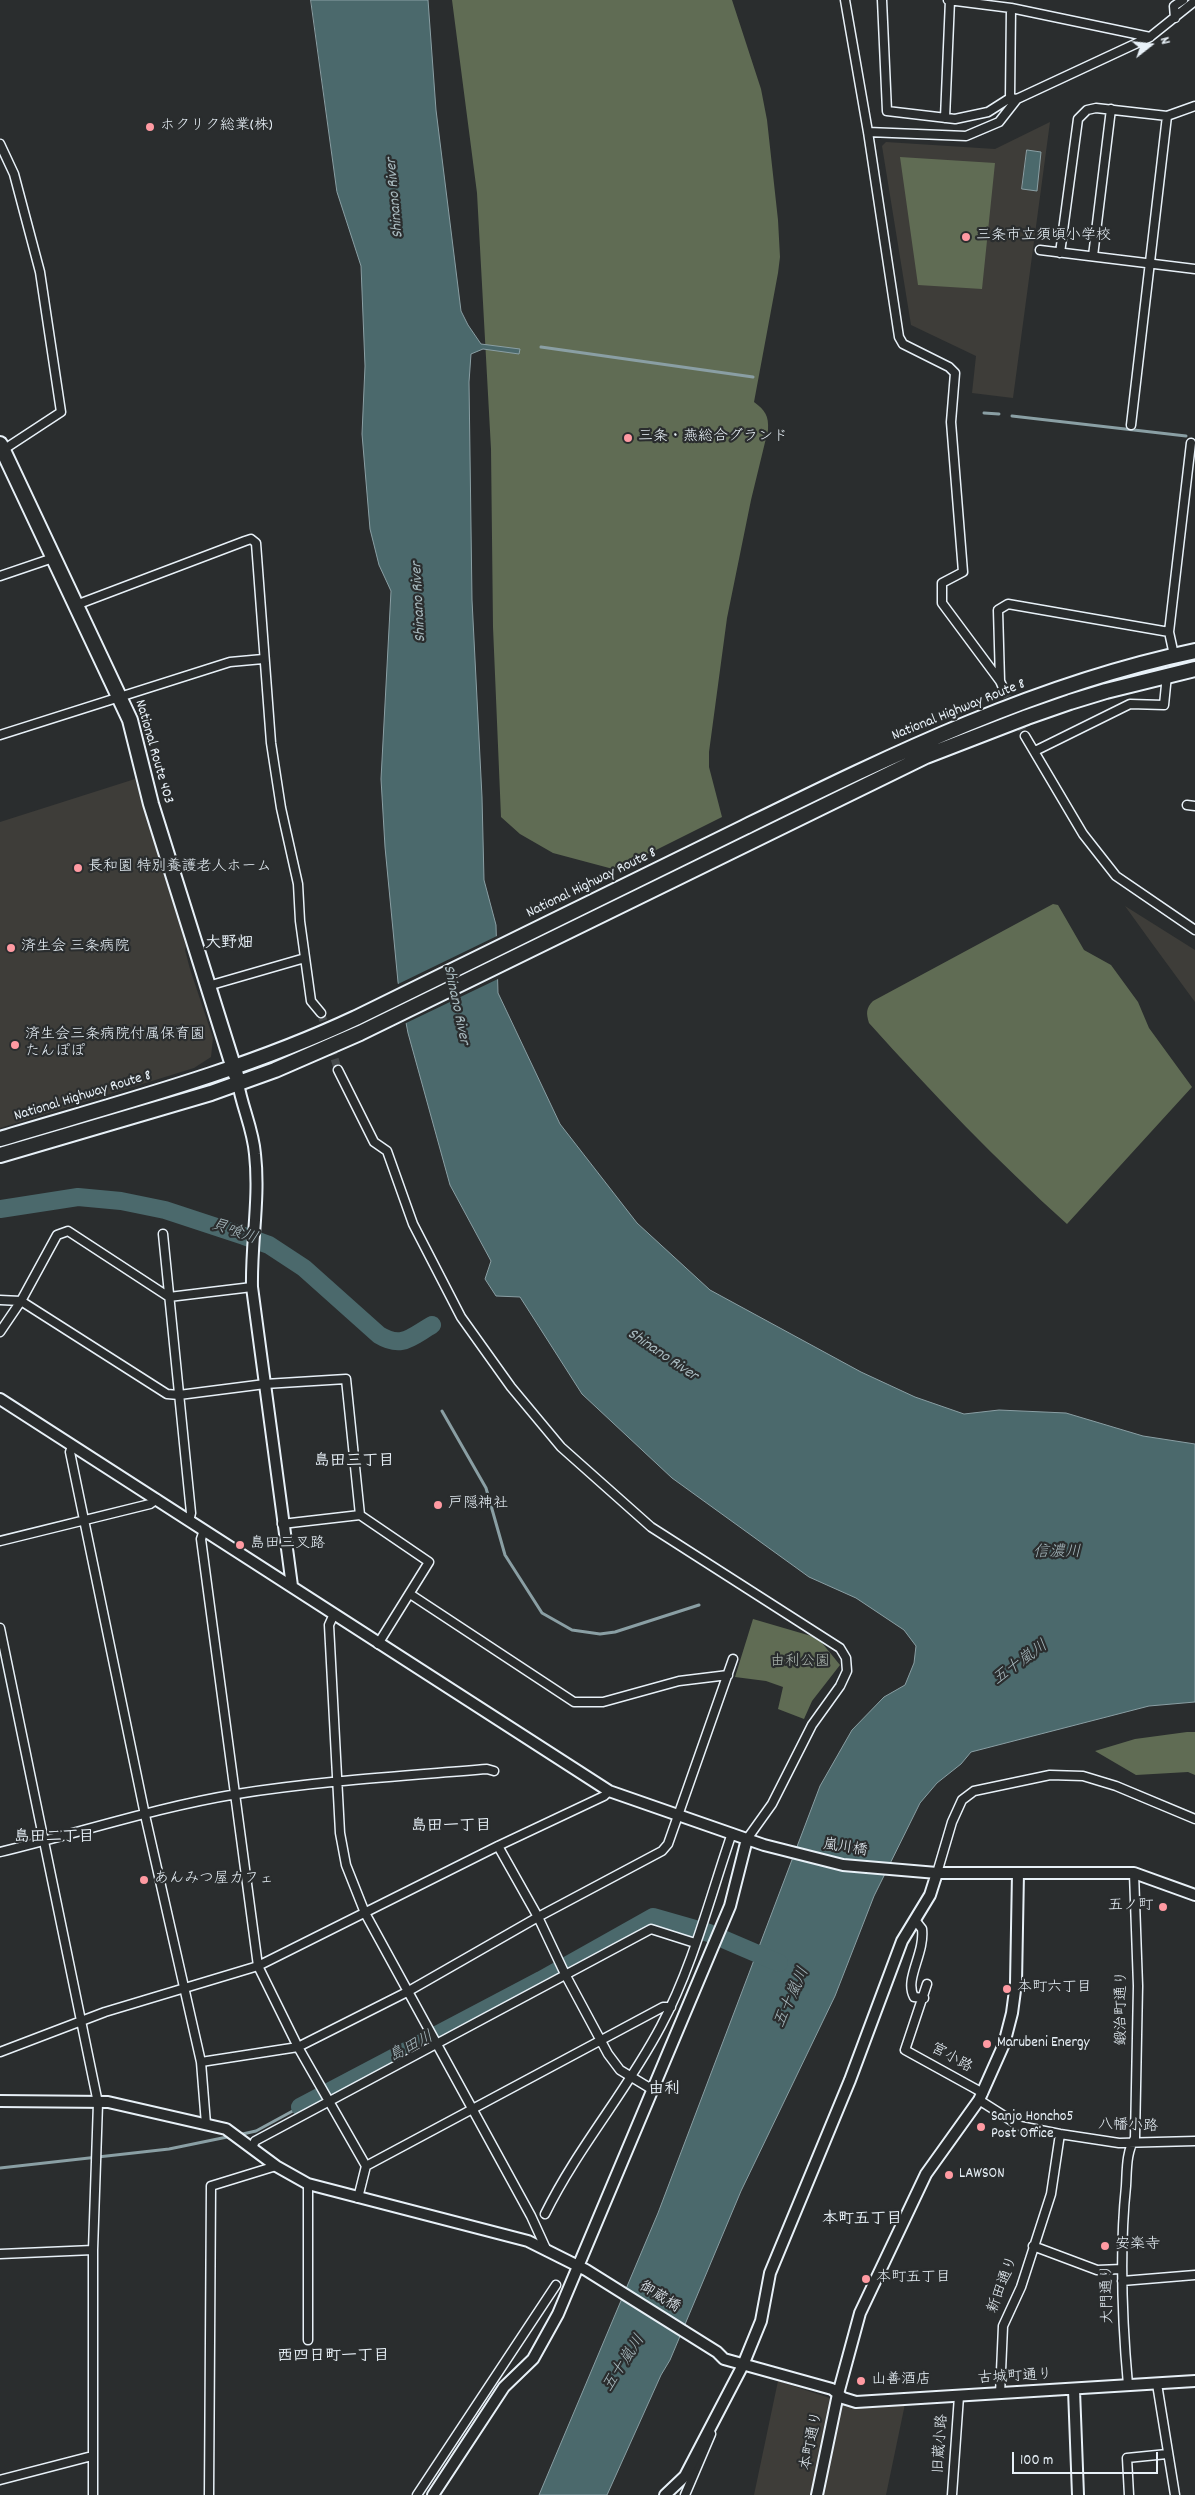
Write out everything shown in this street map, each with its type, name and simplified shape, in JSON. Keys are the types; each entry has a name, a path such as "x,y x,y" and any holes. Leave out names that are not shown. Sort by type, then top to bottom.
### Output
{"highway":[{"name":"National Route 403","path":"1,449 122,698 139,750 151,804 238,1083"},
{"name":"National Highway Route 8","path":"0,1139 234,1067 302,1042 356,1018 867,768 965,724 1031,699 1139,664 1195,651"},
{"name":"National Highway Route 8","path":"0,1155 238,1083 290,1064 360,1033 862,786 975,736 1106,691 1195,669"}],"street":[{"path":"845,0 868,132 899,338 903,344 949,367 954,373 951,422 963,572 942,584 942,603 1000,681 1004,690"},
{"path":"882,0 887,111 955,119 988,112 1150,37 1195,1"},
{"path":"945,118 949,0 1011,8 1150,37"},
{"path":"1175,18 1174,6 1183,0"},
{"path":"868,132 966,136 999,122 1014,99 1011,8"},
{"path":"1060,253 1078,118 1087,110 1096,108 1167,116 1195,106"},
{"path":"1092,256 1110,109"},
{"path":"1131,425 1167,116"},
{"path":"0,144 14,174 40,272 61,412 1,449"},
{"path":"1040,250 1195,269"},
{"path":"1174,655 1169,632 1191,443"},
{"path":"76,605 252,539 256,544 263,659 271,743 281,808 298,884 300,921 311,1001 321,1013"},
{"path":"0,576 53,558"},
{"path":"1000,681 998,610 1008,604 1169,632"},
{"path":"0,735 122,698 230,662 263,659"},
{"path":"1035,751 1130,704 1164,705 1167,675"},
{"path":"1025,736 1084,834 1116,876 1195,930"},
{"path":"208,986 305,958"},
{"path":"338,1070 374,1142 387,1151 413,1224 462,1317 511,1388 555,1440 651,1527 840,1648 846,1658 847,1672 840,1686 812,1725 772,1804 746,1839 730,1906 653,2090 582,2268 540,2348 529,2363 504,2387 433,2495"},
{"path":"238,1083 255,1154 258,1194 252,1258 252,1288 282,1524 292,1586"},
{"path":"0,1332 21,1301 57,1235 68,1231 169,1297 252,1288"},
{"path":"163,1234 191,1513 189,1521"},
{"path":"0,1300 21,1301 167,1394 179,1395 265,1384 346,1379 360,1515"},
{"name":"嵐川橋","path":"0,1399 609,1791 764,1845 843,1864 937,1873 1134,1873 1195,1895"},
{"path":"72,1446 70,1452 145,1815 201,2062 206,2124"},
{"path":"0,1541 150,1504 157,1499"},
{"path":"282,1524 360,1515 429,1562 378,1644"},
{"path":"204,1530 201,1538 258,1966 298,2047 366,2166 358,2198"},
{"path":"410,1594 574,1702 603,1702 679,1682 728,1675"},
{"path":"334,1614 329,1625 340,1833 346,1865 365,1913 547,2250"},
{"path":"0,1628 98,2103 93,2250 93,2495"},
{"path":"201,2062 298,2047 407,1992 538,1917 662,1851 668,1844 734,1659"},
{"path":"0,1852 236,1794 338,1782 486,1769 494,1771"},
{"path":"665,2495 685,2476 743,2365 761,2321 770,2274 850,2080 902,1941 930,1895 952,1822 962,1800 967,1794 983,1789 1050,1775 1083,1776 1116,1786 1195,1819"},
{"path":"0,2052 81,2021 258,1966 498,1846 604,1796 609,1791"},
{"path":"545,2214 560,2184 630,2078 671,2007 732,1833"},
{"path":"498,1846 538,1917 600,2041 620,2070 630,2078 653,2090"},
{"name":"本町通り","path":"817,2495 838,2394 860,2313 884,2258 926,2174 981,2097 1004,2044 1012,2013 1016,1983 1018,1872"},
{"name":"鍛治町通り","path":"1132,2143 1135,2138 1138,1986 1134,1873"},
{"path":"915,1920 922,1929 922,1947 910,1984 914,1997 924,1998 927,1984"},
{"path":"252,2148 255,2141 329,2100 652,1929 695,1943"},
{"name":"宮小路","path":"924,1998 905,2050 981,2097"},
{"path":"366,2166 663,2006 671,2007"},
{"name":"八幡小路","path":"981,2097 1020,2126 1119,2143 1195,2141"},
{"name":"御蔵橋","path":"0,2101 108,2102 226,2129 276,2166 308,2184 528,2241 582,2268 724,2358 743,2365"},
{"name":"新田通り","path":"1000,2394 1003,2326 1021,2287 1051,2194 1060,2134"},
{"name":"大門通り","path":"1128,2385 1124,2341 1122,2226 1129,2150 1132,2143"},
{"path":"209,2495 211,2186 276,2166"},
{"path":"308,2184 308,2340"},
{"name":"新田通り","path":"1034,2246 1097,2270 1122,2269"},
{"path":"0,2254 93,2250"},
{"path":"1122,2281 1195,2275"},
{"path":"418,2495 556,2285"},
{"name":"古城町通り","path":"743,2365 832,2389 843,2398 856,2402 1074,2390 1195,2381"},
{"path":"1157,2384 1175,2495"},
{"path":"1074,2390 1078,2495"},
{"name":"旧蔵小路","path":"952,2495 959,2396"},
{"path":"685,2495 702,2460 719,2413"},
{"path":"1129,2495 1127,2458 1167,2454"},
{"path":"0,2480 92,2456"}],"shaded area":[{"name":"三条市立須頃小学校","path":"1050,122 1013,398 972,393 976,356 911,325 882,146 886,142 995,149"},
{"path":"135,779 186,946 185,950 190,969 213,1038 211,1057 194,1068 0,1128 0,822"},
{"path":"1125,906 1195,950 1195,1002 1151,942"},
{"path":"778,2381 854,2406 905,2404 886,2495 754,2495"}],"green space":[{"name":"三条・燕総合グランド","path":"452,0 732,0 761,89 767,120 778,220 780,257 754,402 766,414 768,430 751,500 727,618 709,752 709,767 722,817 613,869 553,853 520,834 501,817 493,627 491,449 477,193"},
{"path":"900,157 995,163 982,289 918,285"},
{"path":"1053,904 1058,905 1084,950 1111,965 1138,1002 1149,1028 1192,1087 1067,1224 1015,1176 941,1101 869,1023 867,1013 873,1001"},
{"name":"由利公園","path":"753,1619 818,1638 840,1665 812,1701 804,1719 778,1709 783,1687 766,1681 735,1677"},
{"path":"1195,1732 1195,1775 1188,1772 1136,1775 1095,1751 1135,1739"}],"water":[{"name":"信濃川","path":"311,0 428,0 436,110 461,311 481,344 520,349 519,354 483,349 471,354 469,382 472,600 482,797 484,880 496,925 498,993 560,1124 637,1223 710,1290 861,1372 915,1397 964,1414 999,1410 1066,1413 1143,1436 1195,1444 1195,1702 1149,1706 971,1752 961,1764 937,1783 920,1803 874,1896 835,1996 741,2191 670,2360 661,2375 607,2495 539,2495 658,2213 820,1786 852,1730 884,1697 905,1685 914,1663 916,1646 904,1630 856,1598 809,1577 672,1478 582,1394 520,1297 496,1296 485,1279 491,1261 450,1185 408,1033 398,982 385,847 381,779 391,591 379,565 370,529 362,434 365,366 361,266 337,192"},
{"path":"1027,150 1041,152 1037,191 1022,189"}],"pier":[{"path":"499,935 500,978 404,1024 396,985"}],"waterway":[{"path":"541,347 753,377"},
{"path":"984,413 999,414"},
{"path":"1012,416 1186,436"},
{"name":"貝喰川","path":"0,1209 78,1197 121,1201 165,1210 269,1245 304,1268 379,1335 387,1339 394,1341 406,1340 432,1325"},
{"path":"442,1411 486,1488 505,1555 542,1613 572,1630 600,1634 615,1632 699,1605"},
{"name":"島田川","path":"300,2107 541,1980 653,1917 709,1933 779,1963"},
{"name":"島田川","path":"238,2135 256,2131 300,2107"},
{"name":"島田川","path":"0,2168 169,2149 232,2136"}],"tunnel":[{"path":"1004,690 1025,736"},
{"path":"321,1013 338,1070"}],"place":[{"name":"ホクリク総業(株)","path":"150,127"},
{"name":"三条市立須頃小学校","path":"966,237"},
{"name":"三条・燕総合グランド","path":"628,438"},
{"name":"長和園 特別養護老人ホーム","path":"78,868"},
{"name":"済生会 三条病院","path":"11,948"},
{"name":"済生会三条病院付属保育園 たんぽぽ","path":"15,1045"},
{"name":"戸隠神社","path":"438,1505"},
{"name":"島田三叉路","path":"240,1545"},
{"name":"あんみつ屋カフェ","path":"144,1880"},
{"name":"五ノ町","path":"1163,1907"},
{"name":"本町六丁目","path":"1007,1989"},
{"name":"Marubeni Energy","path":"987,2044"},
{"name":"Sanjo Honcho5 Post Office","path":"981,2127"},
{"name":"LAWSON","path":"949,2175"},
{"name":"安楽寺","path":"1105,2246"},
{"name":"本町五丁目","path":"866,2279"},
{"name":"山善酒店","path":"861,2381"}],"district":[{"name":"大野畑","path":"229,945"},
{"name":"島田三丁目","path":"354,1463"},
{"name":"島田一丁目","path":"451,1828"},
{"name":"島田二丁目","path":"54,1839"},
{"name":"由利","path":"664,2091"},
{"name":"本町五丁目","path":"862,2221"},
{"name":"西四日町一丁目","path":"333,2358"}],"water label":[{"name":"Shinano River","path":"396,198"},
{"name":"Shinano River","path":"420,602"},
{"name":"Shinano River","path":"455,1005"},
{"name":"Shinano River","path":"662,1356"},
{"name":"五十嵐川","path":"1021,1664"},
{"name":"五十嵐川","path":"793,1998"},
{"name":"五十嵐川","path":"625,2364"}]}
